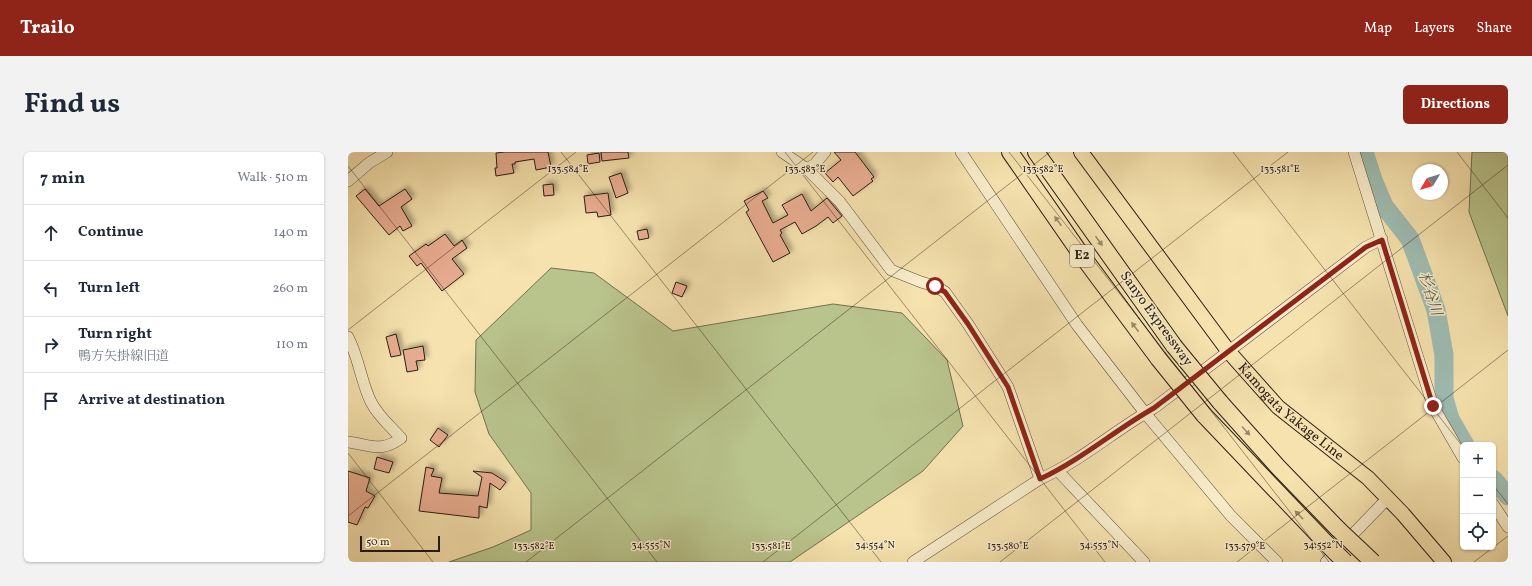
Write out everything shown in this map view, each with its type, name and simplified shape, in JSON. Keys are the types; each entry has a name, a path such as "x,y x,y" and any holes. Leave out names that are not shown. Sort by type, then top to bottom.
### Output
{"highway":[{"name":"Sanyo Expressway","path":"1010,152 1080,253 1158,358 1204,415 1345,562"},
{"name":"Sanyo Expressway","path":"1036,152 1174,346 1220,402 1278,467 1338,529 1373,562"}],"main road":[{"name":"Kamogata Yakage Line","path":"1081,152 1229,352 1278,407 1368,478 1388,498 1444,562"}],"street":[{"path":"348,181 369,162 387,152"},
{"path":"782,152 807,169 840,202 891,270 935,286 945,292 968,324 1008,387 1040,479"},
{"path":"807,169 815,164 825,152"},
{"path":"961,152 1076,325 1145,413 1231,516 1277,562"},
{"path":"1354,152 1433,406 1460,453"},
{"path":"912,562 1040,479 1058,471 1145,413 1229,352 1366,247 1382,240"},
{"path":"348,337 357,357 370,400 375,409 401,438 395,443 380,448 348,442"},
{"path":"1058,471 1144,562"},
{"path":"1326,562 1388,498"},
{"path":"1496,509 1508,527"}],"green space":[{"path":"1472,152 1508,152 1508,316 1469,212"},
{"path":"551,268 594,273 673,331 833,304 902,313 947,360 963,426 923,471 790,562 449,562 493,547 531,530 531,493 489,434 475,392 476,340"}],"building":[{"path":"548,152 551,167 536,170 534,159 515,162 515,164 512,164 514,173 496,176 496,153"},
{"path":"601,152 628,152 629,158 602,161"},
{"path":"834,152 855,152 874,177 871,179 873,181 853,196 838,177 833,182 825,173 841,160"},
{"path":"599,153 600,162 588,164 587,155"},
{"path":"621,173 628,193 616,198 609,177"},
{"path":"553,184 554,195 544,196 543,185"},
{"path":"365,189 379,206 405,189 412,199 401,207 412,226 403,231 400,226 389,235 356,196"},
{"path":"763,191 768,198 762,201 773,223 788,215 782,205 802,194 811,211 827,198 842,216 833,223 828,217 802,234 795,222 780,230 782,233 780,235 790,253 773,262 746,212 749,210 744,201"},
{"path":"608,193 611,215 598,217 597,212 586,213 584,196"},
{"path":"647,229 649,238 639,240 637,231"},
{"path":"445,234 454,246 462,240 467,248 452,259 464,274 442,291 421,263 417,266 409,256 426,244 428,246"},
{"path":"676,282 687,286 682,297 672,293"},
{"path":"396,334 401,355 391,357 386,337"},
{"path":"423,346 425,360 416,361 418,370 407,372 403,350"},
{"path":"438,428 448,435 439,447 430,440"},
{"path":"377,457 393,462 389,473 374,469"},
{"path":"426,467 434,469 431,476 442,478 439,493 478,496 482,477 473,471 492,473 506,482 500,490 490,483 487,508 479,506 479,518 419,511"},
{"path":"348,471 370,478 366,491 375,496 368,508 365,507 357,525 348,522"}],"waterway":[{"name":"杉谷川","path":"1364,152 1373,180 1384,206 1410,239 1436,310 1444,355 1444,398 1450,419 1463,442"},
{"name":"杉谷川","path":"1496,482 1508,496"}],"route":[{"path":"935,286 945,292 1000,371 1008,387 1040,479 1058,471 1131,420 1154,408 1366,247 1382,240 1433,406"}]}
